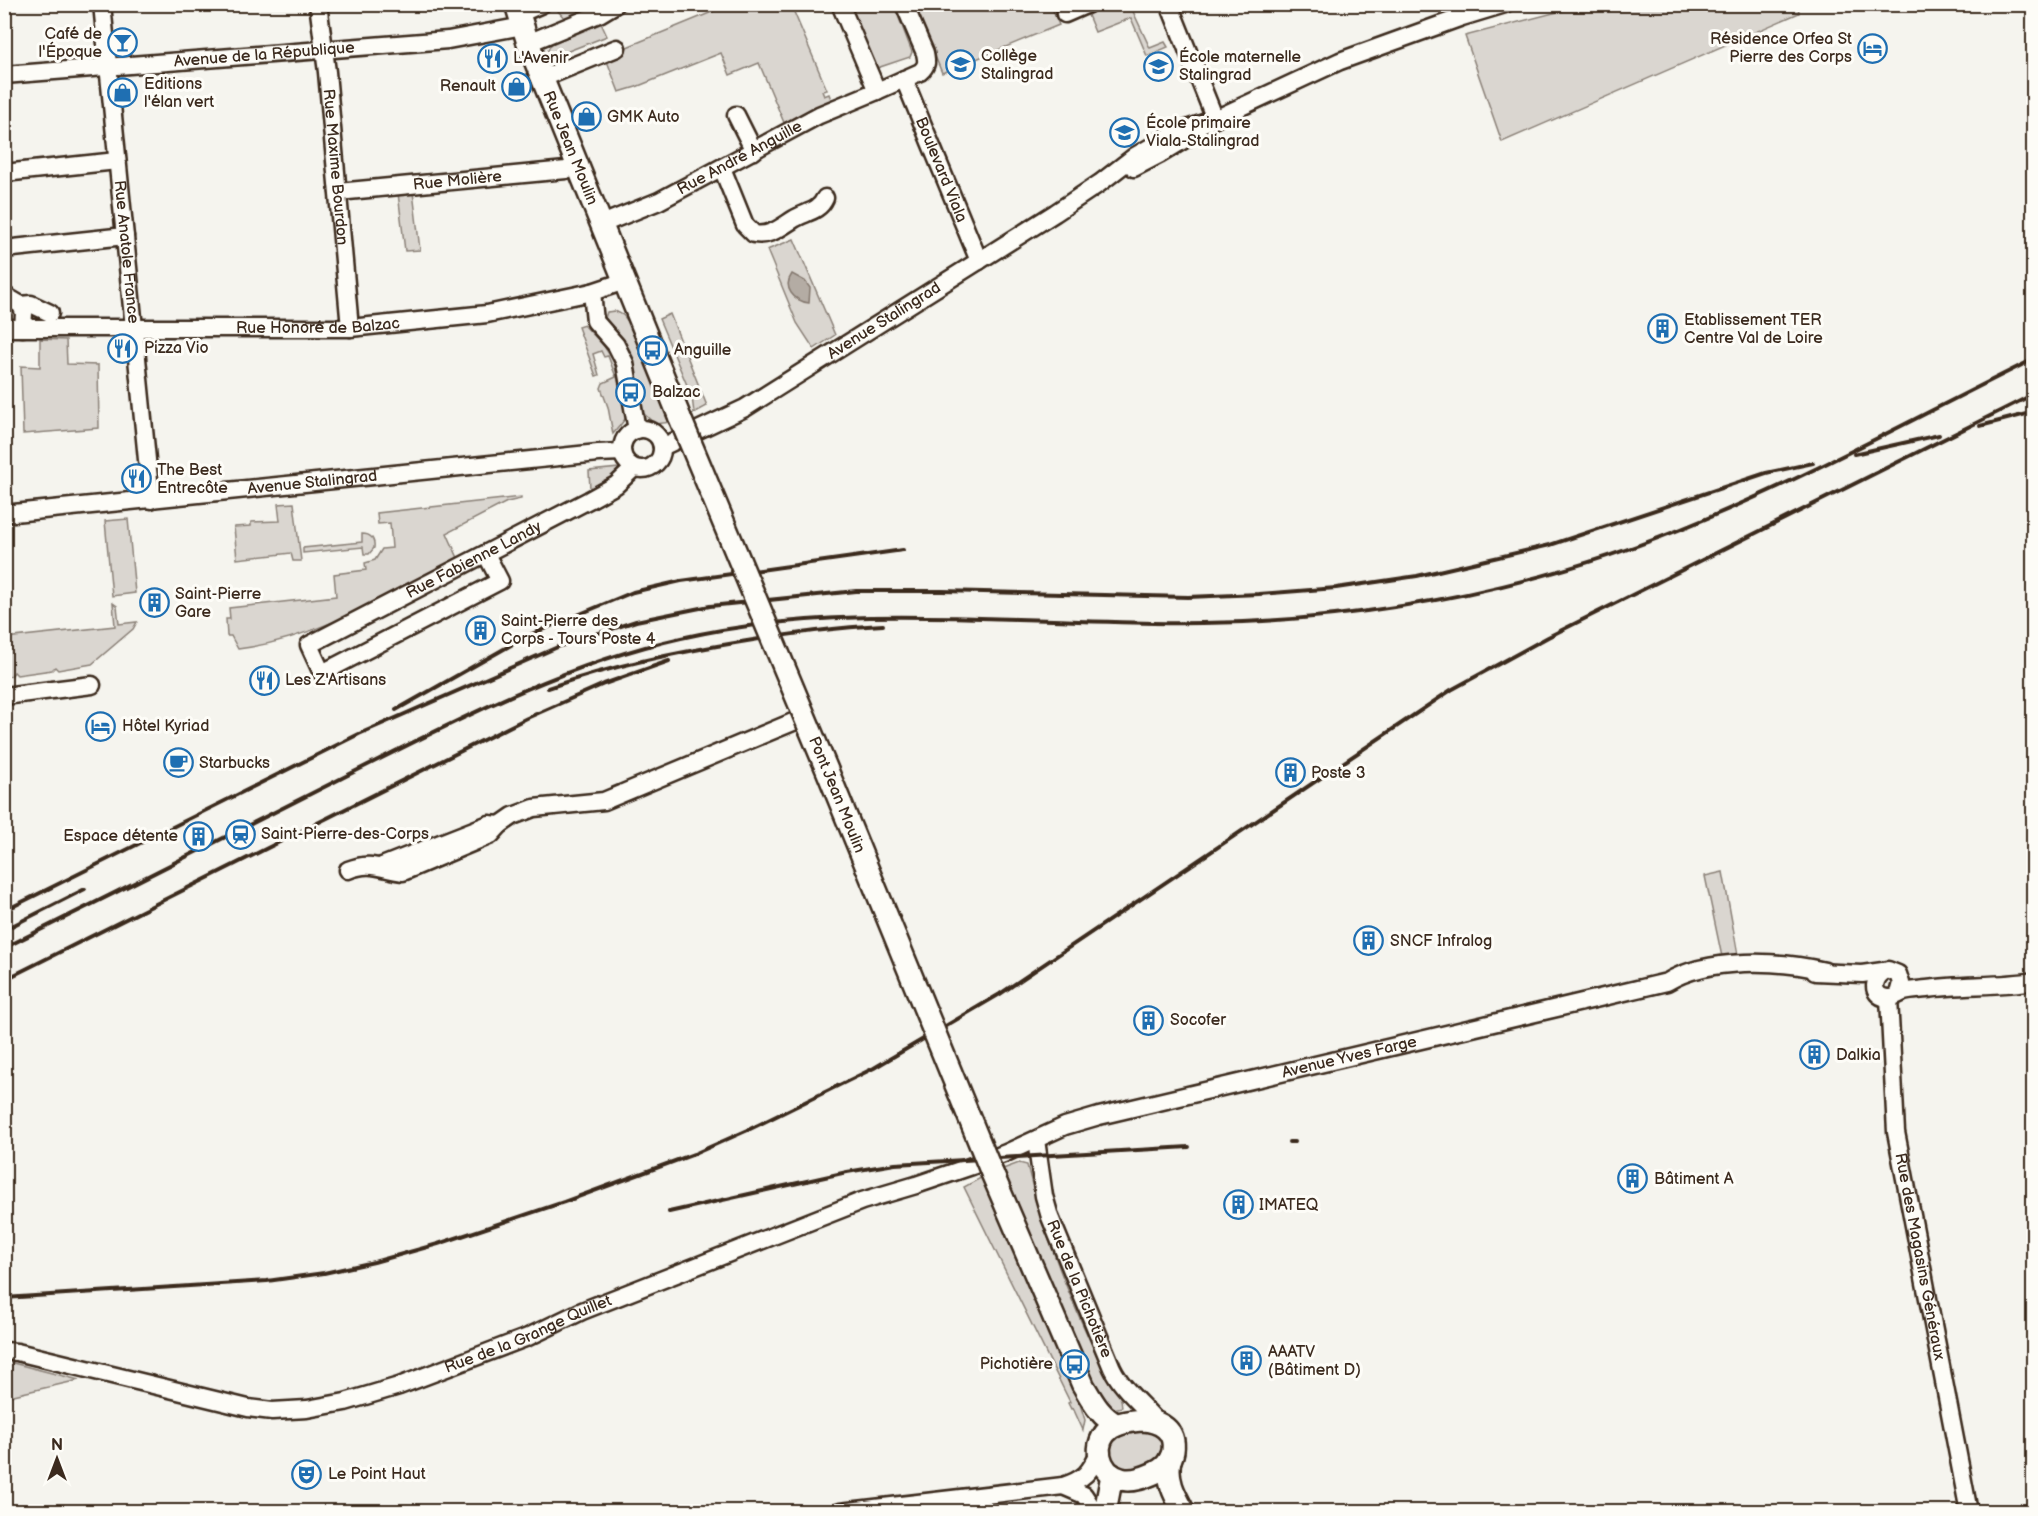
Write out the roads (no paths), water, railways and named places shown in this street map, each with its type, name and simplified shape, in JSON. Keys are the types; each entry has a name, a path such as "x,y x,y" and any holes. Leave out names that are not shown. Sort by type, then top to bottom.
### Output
{"main road":[{"name":"Rue Jean Moulin","path":"522,22 577,165 680,418"},
{"name":"Pont Jean Moulin","path":"680,418 992,1173 1083,1385"},
{"path":"1083,1385 1100,1413 1120,1424"},
{"path":"1083,1385 1101,1462 1112,1475 1126,1480 1143,1478 1160,1470 1170,1459"},
{"path":"1099,1450 1106,1432 1120,1424 1142,1420 1157,1422 1166,1427 1173,1444 1168,1471 1170,1485 1184,1512"},
{"path":"1105,1512 1112,1475"}],"street":[{"name":"Rue Anatole France","path":"102,4 151,500"},
{"name":"Rue Maxime Bourdon","path":"318,4 350,328"},
{"path":"522,22 542,4"},
{"path":"522,22 601,13 616,4"},
{"path":"840,4 877,91 920,72 926,67 927,61 904,4"},
{"path":"1065,14 1088,4"},
{"path":"1169,4 1215,119"},
{"name":"Avenue Stalingrad","path":"662,447 746,408 1100,183 1135,156 1166,137 1185,128 1215,119 1340,61 1502,5"},
{"name":"Avenue de la République","path":"4,75 458,39 522,22"},
{"path":"543,78 617,48"},
{"name":"Boulevard Viala","path":"904,79 979,261"},
{"name":"Rue André Anguille","path":"602,224 659,201 819,115 877,91"},
{"path":"736,115 754,151"},
{"path":"4,173 117,161"},
{"name":"Rue Molière","path":"338,192 566,170 577,165"},
{"path":"722,168 745,225 754,234 763,235 781,228 795,218 818,208 825,198"},
{"path":"4,249 125,236"},
{"name":"Rue Honoré de Balzac","path":"4,328 350,328 487,314 592,292 625,282"},
{"path":"592,292 593,318 599,328 616,345 625,363 637,430"},
{"path":"4,295 21,305 31,304 50,313"},
{"path":"21,305 24,313 23,328"},
{"path":"644,429 656,435 662,447 660,459 652,467 640,469 634,468 624,459 622,452 627,436 644,429"},
{"name":"Avenue Stalingrad","path":"4,514 622,452"},
{"name":"Rue Fabienne Landy","path":"486,554 500,581 322,674 309,645 616,485 634,468"},
{"path":"4,696 92,685"},
{"path":"348,870 382,866 393,872 403,872 491,835 513,816 534,808 604,801 805,717"},
{"name":"Avenue Yves Farge","path":"1035,1140 1065,1126 1099,1116 1667,982 1683,974 1740,963 1785,965 1850,974 1890,973 1914,981 1954,986"},
{"path":"1887,994 1875,979 1890,973"},
{"name":"Rue des Magasins Généraux","path":"1890,973 1901,983 1887,994 1896,1131 1969,1512"},
{"name":"Avenue Yves Farge","path":"1850,974 1867,980 1887,994 1954,986 1995,986 2034,981"},
{"name":"Rue de la Grange Quillet","path":"4,1351 17,1352 248,1408 272,1411 307,1409 345,1402 399,1386 528,1337 582,1311 862,1201 923,1183 1006,1154 1035,1140"},
{"name":"Rue de la Pichotière","path":"1035,1140 1044,1196 1050,1217 1112,1368 1119,1381 1141,1402 1157,1422"},
{"path":"1119,1381 1127,1405 1120,1424"},
{"path":"1070,1483 1089,1472 1099,1450"},
{"path":"840,1512 1070,1483 1092,1476 1112,1475"},
{"path":"1070,1483 1084,1495 1095,1512"}],"railway":[{"path":"4,948 466,717 550,680 636,650 681,638 753,625 825,619 898,617 1190,623 1263,621 1375,610 1431,601 1542,576 1650,541 1703,520 1828,463 2034,359"},
{"path":"4,1298 267,1281 324,1273 374,1262 438,1244 564,1202 694,1154 748,1130 874,1068 1000,994 1451,690 1548,637 2034,394"},
{"path":"1980,426 2034,412"},
{"path":"1854,454 1939,435"},
{"path":"4,911 359,734 560,646 636,621 710,606 856,591 1188,597 1336,588 1417,576 1550,545 1766,473 1813,463"},
{"path":"396,710 527,636 633,592 681,581 903,550"},
{"path":"548,688 622,666 696,650 815,631 883,625"},
{"path":"4,980 527,718 604,684 669,661"},
{"path":"4,930 85,889"},
{"path":"1289,1142 1295,1142"},
{"path":"669,1212 847,1172 895,1164 1189,1147"}],"place":[{"name":"Café de l'Époque","path":"123,43"},
{"name":"Résidence Orfea St Pierre des Corps","path":"1873,48"},
{"name":"L'Avenir","path":"492,58"},
{"name":"Collège Stalingrad","path":"960,65"},
{"name":"École maternelle Stalingrad","path":"1158,66"},
{"name":"Renault","path":"517,86"},
{"name":"Editions l'élan vert","path":"123,93"},
{"name":"GMK Auto","path":"586,117"},
{"name":"École primaire Viala-Stalingrad","path":"1125,132"},
{"name":"Etablissement TER Centre Val de Loire","path":"1663,329"},
{"name":"Pizza Vio","path":"123,348"},
{"name":"Anguille","path":"653,350"},
{"name":"Balzac","path":"631,392"},
{"name":"The Best Entrecôte","path":"136,479"},
{"name":"Saint-Pierre Gare","path":"154,603"},
{"name":"Saint-Pierre des Corps - Tours Poste 4","path":"480,630"},
{"name":"Les Z'Artisans","path":"264,680"},
{"name":"Hôtel Kyriad","path":"101,726"},
{"name":"Starbucks","path":"178,763"},
{"name":"Poste 3","path":"1290,773"},
{"name":"Saint-Pierre-des-Corps","path":"240,834"},
{"name":"Espace détente","path":"199,836"},
{"name":"SNCF Infralog","path":"1369,941"},
{"name":"Socofer","path":"1149,1020"},
{"name":"Dalkia","path":"1815,1055"},
{"name":"Bâtiment A","path":"1633,1179"},
{"name":"IMATEQ","path":"1238,1205"},
{"name":"AAATV (Bâtiment D)","path":"1247,1361"},
{"name":"Pichotière","path":"1074,1364"},
{"name":"Le Point Haut","path":"307,1474"}]}
